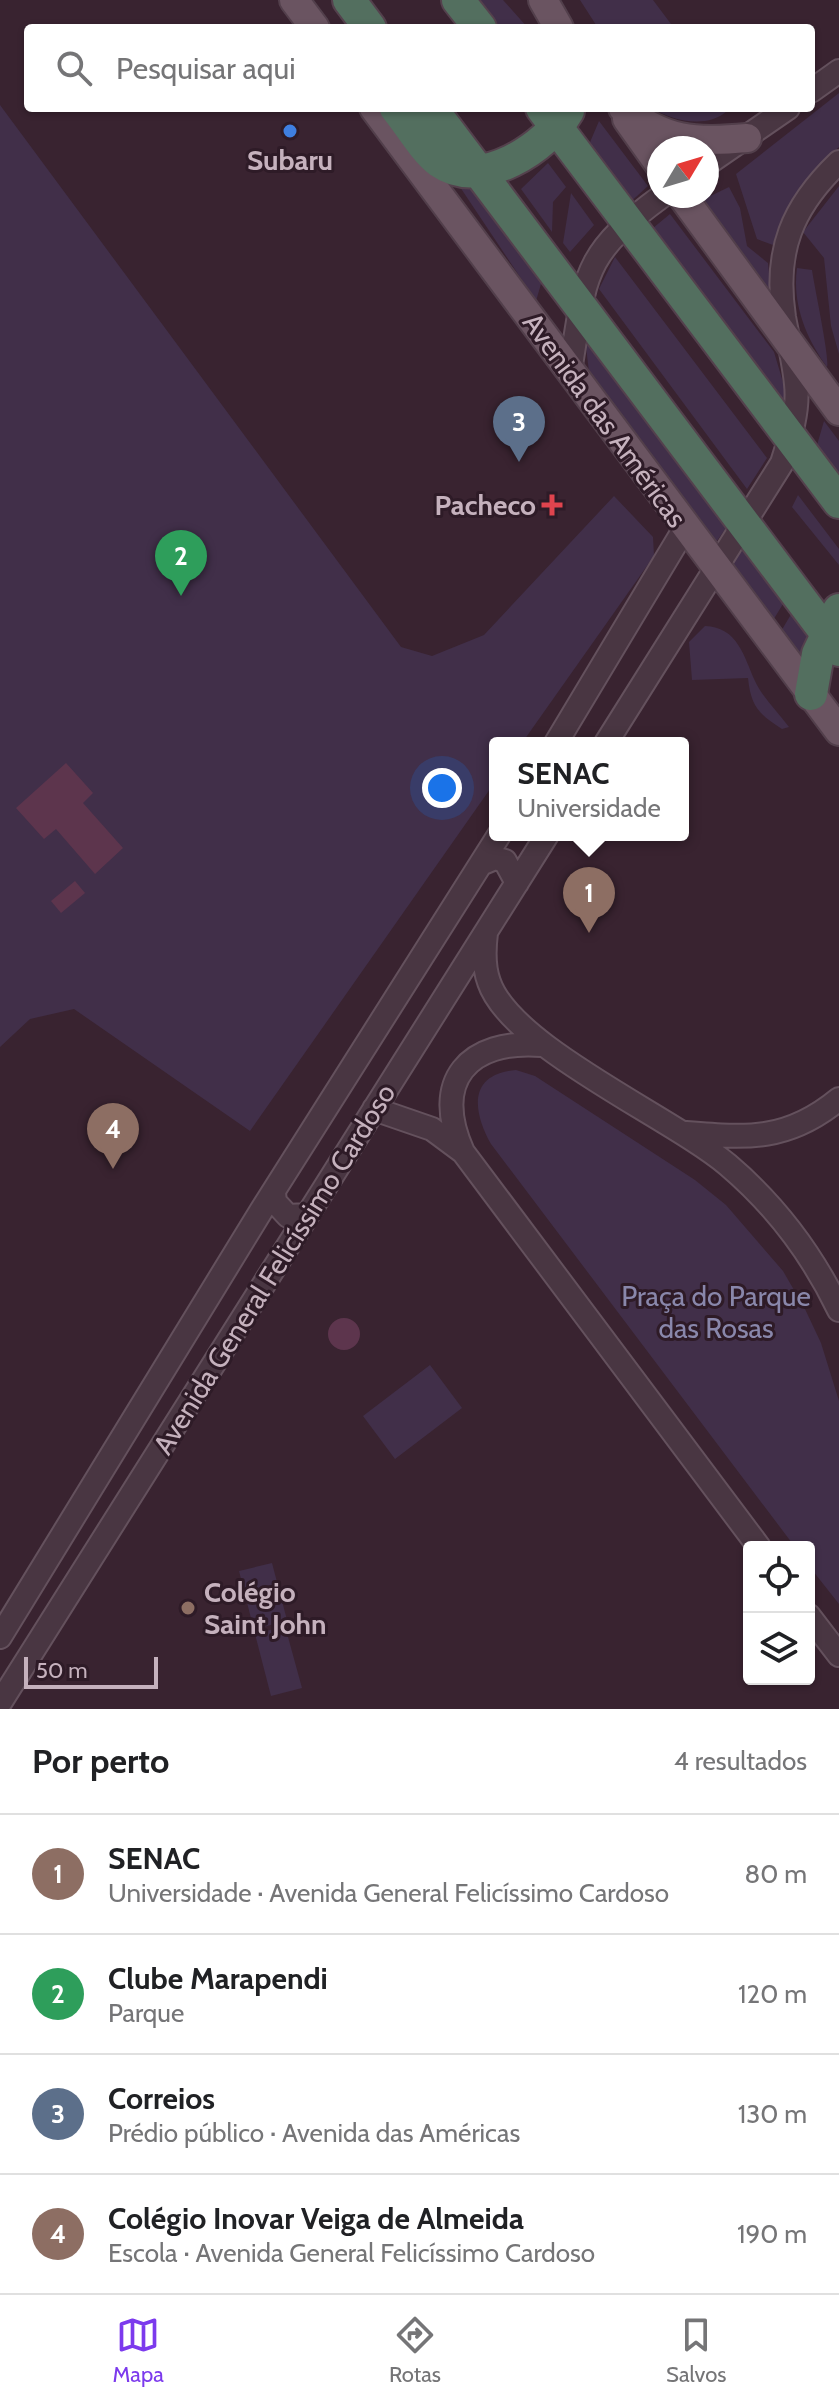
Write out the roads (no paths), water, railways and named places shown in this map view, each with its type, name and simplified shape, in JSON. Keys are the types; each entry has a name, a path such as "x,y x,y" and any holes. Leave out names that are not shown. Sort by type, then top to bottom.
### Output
{"highway":[{"path":"349,0 367,24"},
{"path":"458,0 477,24"},
{"path":"399,112 440,162 455,168 512,162 534,149 556,114 628,221 839,502"},
{"name":"Avenida das Américas","path":"434,112 743,523 835,631"},
{"path":"811,694 814,672 835,631"}],"main road":[{"path":"294,0 312,24"},
{"name":"Avenida das Américas","path":"377,112 839,731"},
{"path":"624,112 647,146"},
{"path":"626,112 647,127 679,138 702,141 747,138"},
{"path":"691,208 839,411"}],"street":[{"path":"815,88 839,71"},
{"path":"719,156 783,112"},
{"path":"610,737 782,463 790,437 796,395 782,292 787,238 799,207 839,162"},
{"path":"570,371 586,281 597,254 628,221 647,207"},
{"path":"560,737 685,528"},
{"name":"Avenida General Felicíssimo Cardoso","path":"0,1637 495,841"},
{"name":"Avenida General Felicíssimo Cardoso","path":"0,1703 543,841"},
{"path":"481,864 495,858 505,861 517,883"},
{"path":"486,932 484,954 493,991 513,1021 542,1045 685,1133 727,1164 761,1196 812,1261 839,1310"},
{"path":"463,1152 449,1110 454,1085 468,1064 488,1049 512,1042 542,1045"},
{"path":"685,1133 749,1137 778,1134 839,1099"},
{"path":"374,1109 424,1124 463,1152 755,1541"},
{"path":"274,1193 280,1210 298,1218 307,1215"},
{"path":"135,1418 147,1414 159,1417 168,1426 168,1437"},
{"path":"48,1558 50,1570 61,1581 73,1581 82,1574"},
{"path":"815,1622 839,1636"},
{"path":"815,1624 839,1655"}],"place":[{"name":"Subaru","path":"290,131"},
{"name":"Correios","path":"519,462"},
{"name":"Pacheco","path":"552,505"},
{"name":"Clube Marapendi","path":"181,596"},
{"name":"SENAC","path":"589,933"},
{"name":"Colégio Inovar Veiga de Almeida","path":"113,1169"},
{"name":"Colégio Saint John","path":"188,1608"}],"park label":[{"name":"Praça do Parque das Rosas","path":"716,1312"}]}
